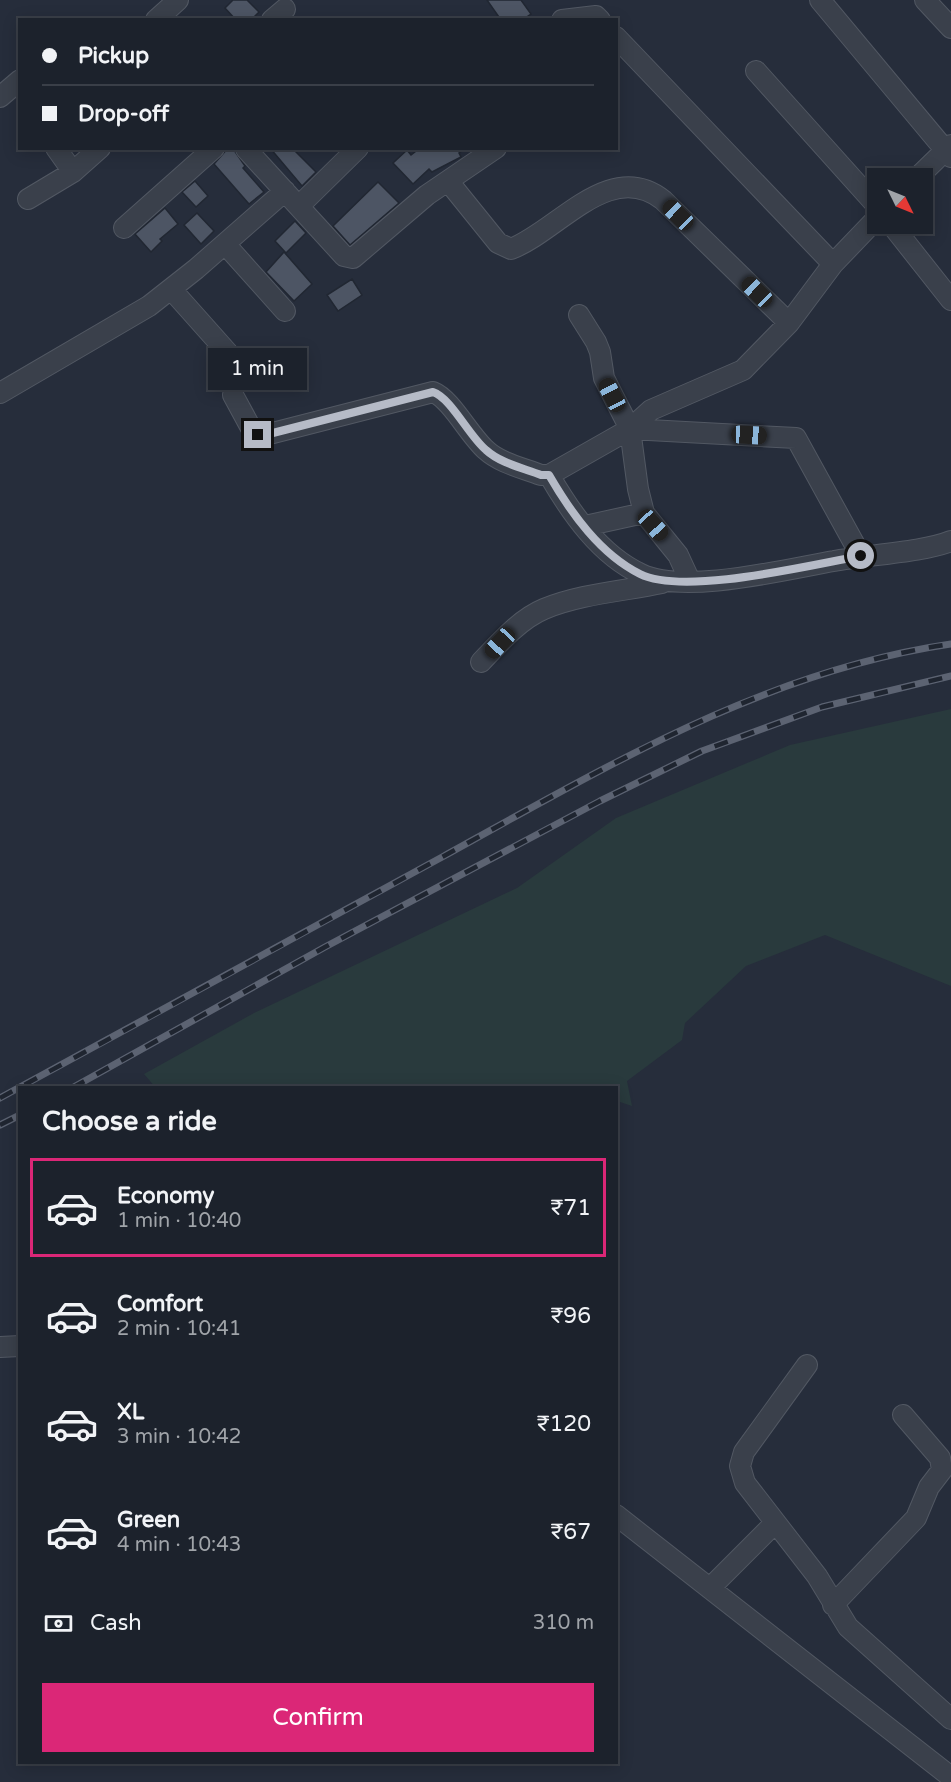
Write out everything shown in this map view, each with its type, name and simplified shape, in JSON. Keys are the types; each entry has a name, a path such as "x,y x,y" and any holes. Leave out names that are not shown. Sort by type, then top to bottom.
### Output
{"street":[{"path":"158,18 178,0"},
{"path":"820,0 949,151 929,168"},
{"path":"925,0 951,28"},
{"path":"579,18 596,16 598,18"},
{"path":"618,39 833,264"},
{"path":"756,71 867,195"},
{"path":"0,97 18,82"},
{"path":"57,150 73,172"},
{"path":"28,200 73,172 98,150"},
{"path":"124,228 212,150"},
{"path":"247,150 344,256 352,258 411,207 493,150"},
{"path":"299,206 356,150"},
{"path":"448,181 498,243 511,249 603,192 631,186 645,189 663,200 789,323"},
{"path":"0,393 149,306 285,191"},
{"path":"233,395 252,430 265,435 433,392 444,398 465,429 486,450 541,475 549,475 630,429 651,410 743,370 789,323 833,264 867,228"},
{"path":"899,234 951,300"},
{"path":"225,244 285,311"},
{"path":"171,289 228,353"},
{"path":"579,315 596,342 604,378 630,429 636,480 644,513 678,555 690,581"},
{"path":"630,429 796,438 861,556"},
{"path":"549,475 567,506 615,559 642,575 667,582"},
{"path":"585,526 644,513"},
{"path":"481,662 500,643 542,609 563,602 667,582 741,578 951,541"},
{"path":"0,1347 18,1346"},
{"path":"807,1365 744,1452 740,1466 745,1483 817,1576 848,1628 951,1719"},
{"path":"833,1605 916,1518 929,1487 942,1470 940,1458 903,1415"},
{"path":"618,1517 951,1776"},
{"path":"710,1587 775,1523"}],"shaded area":[{"path":"951,709 951,986 825,935 746,966 685,1023 682,1040 627,1081 632,1106 618,1101 618,1086 154,1086 144,1074 254,1013 517,888 616,818 790,745"}],"building":[{"path":"233,0 247,0 259,12 253,18 234,18 225,8"},
{"path":"487,0 521,0 531,14 525,18 500,18"},
{"path":"226,150 234,150 245,166 243,168 264,192 249,204 214,164"},
{"path":"272,150 294,150 316,172 302,186"},
{"path":"407,150 411,155 417,150 463,150 459,153 461,157 432,172 429,169 413,184 393,163"},
{"path":"195,181 208,196 196,207 182,192"},
{"path":"378,182 399,203 350,245 333,226"},
{"path":"165,208 178,224 160,239 162,241 151,252 135,234"},
{"path":"197,213 214,231 201,244 184,225"},
{"path":"295,221 306,233 286,253 275,241"},
{"path":"284,252 312,284 294,301 266,272"},
{"path":"352,279 362,295 338,311 327,295"}],"railway":[{"path":"22,1086 565,789 688,727 752,699 816,676 882,657 951,644"},
{"path":"76,1086 325,947 600,801 702,751 822,707 951,676"},
{"path":"0,1098 18,1088"},
{"path":"0,1125 18,1116"}],"route":[{"path":"258,435 433,392 444,398 465,429 496,458 541,475 549,475 567,506 615,559 642,575 667,582 741,578 861,556"}]}
